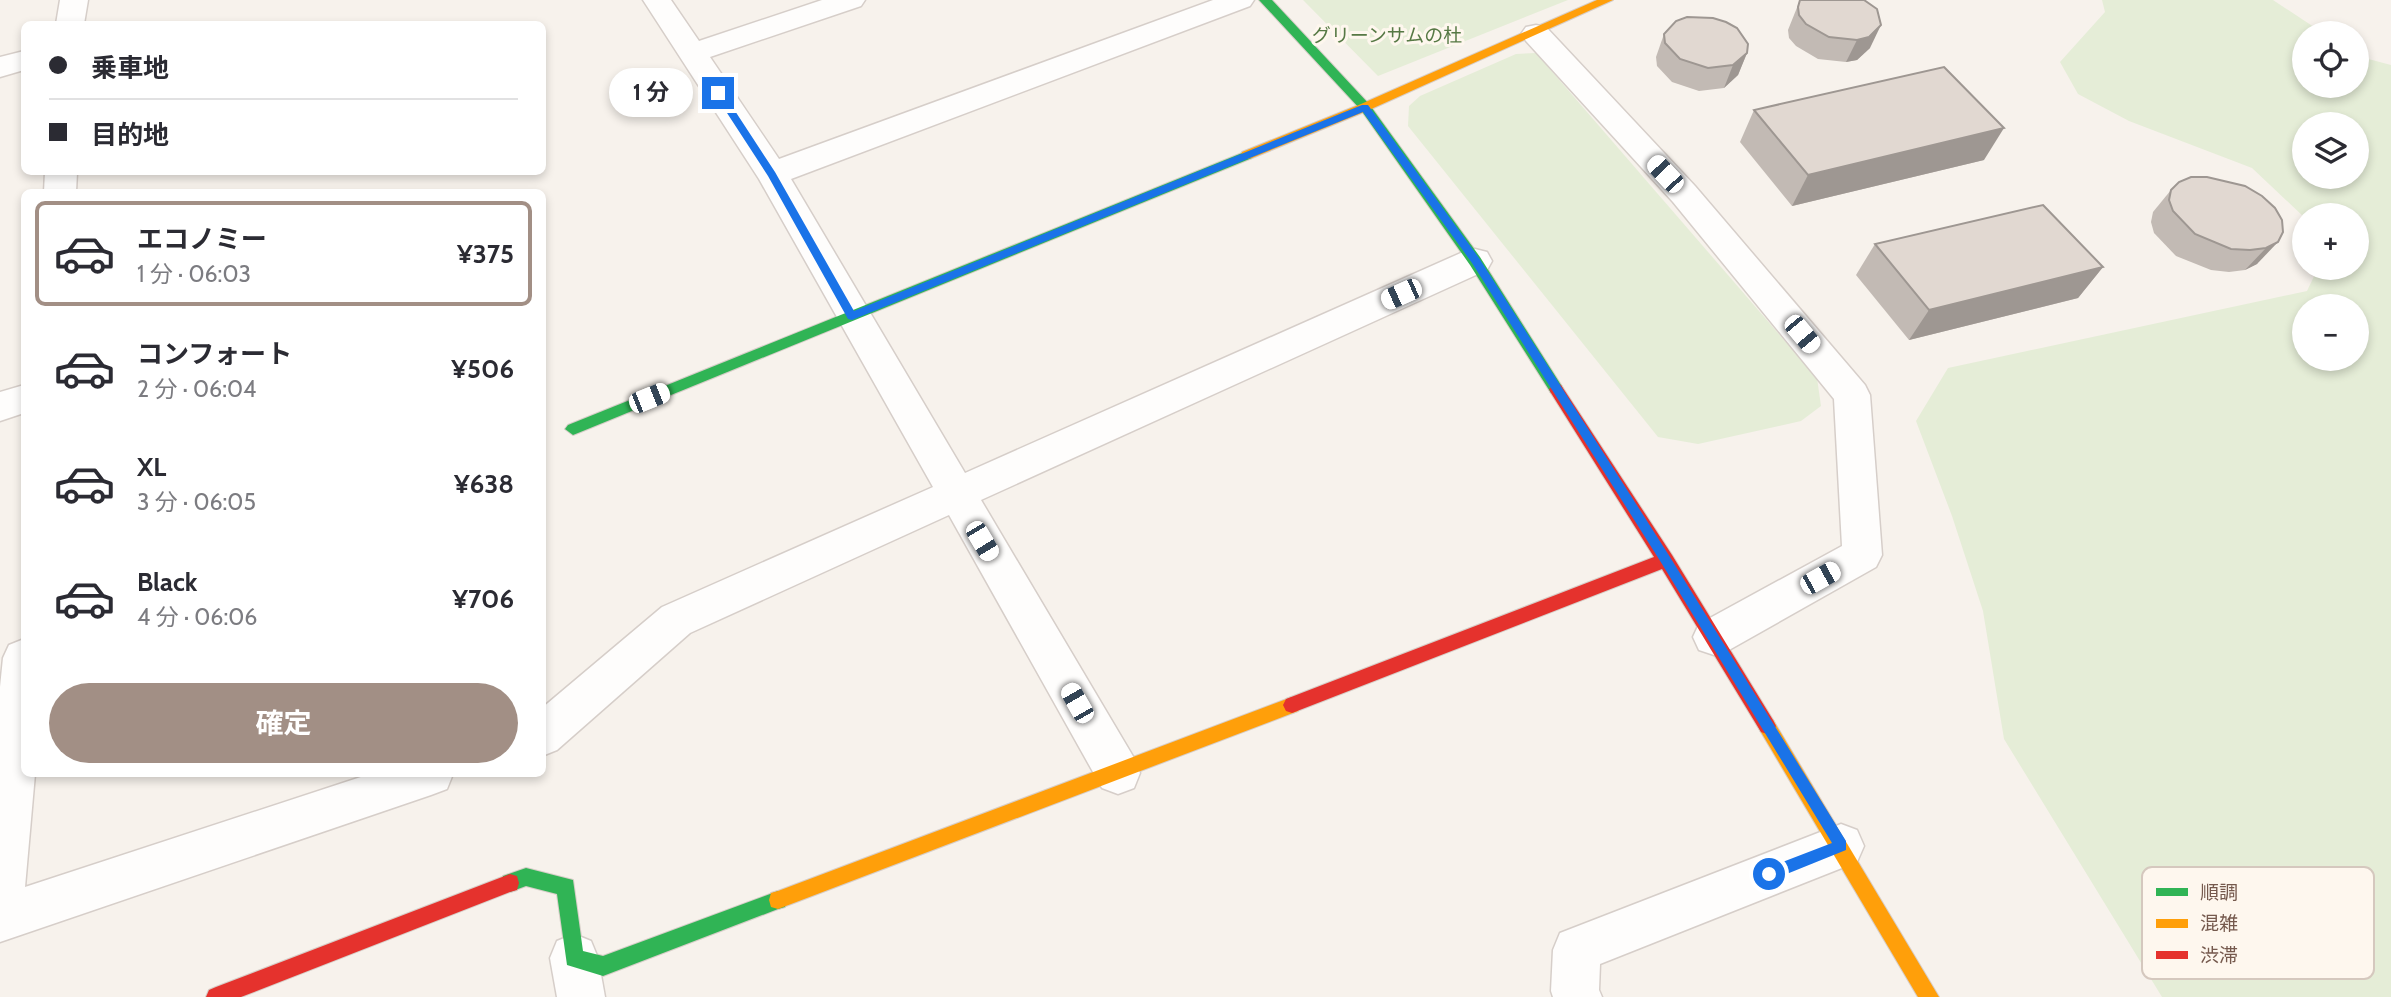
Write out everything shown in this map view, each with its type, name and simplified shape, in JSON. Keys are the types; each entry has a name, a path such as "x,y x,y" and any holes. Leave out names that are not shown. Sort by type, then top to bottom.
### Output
{"street":[{"path":"70,21 74,0"},
{"path":"657,0 772,174 1118,773"},
{"path":"692,53 851,0"},
{"path":"772,174 1240,0"},
{"path":"1265,0 1365,107 1475,261 1714,637 1929,997"},
{"path":"572,429 1365,107 1607,0"},
{"path":"1535,34 1684,194 1852,395 1862,555 1714,637"},
{"path":"0,67 21,62"},
{"path":"546,733 676,621 1475,261"},
{"path":"0,407 21,400"},
{"path":"216,997 526,877 566,887 578,977 1118,773 1666,561"},
{"path":"0,903 21,689"},
{"path":"0,919 422,777"},
{"path":"1578,997 1575,990 1577,950 1841,846"}],"green space":[{"name":"グリーンサムの杜","path":"1303,0 1568,0 1378,76"},
{"path":"2102,0 2273,0 2305,21 2292,21 2292,98 2369,98 2369,59 2391,65 2391,997 2162,997 2151,979 2374,979 2374,867 2142,867 2142,964 2004,739 1983,611 1952,516 1916,421 1948,368 2292,294 2292,371 2369,371 2369,294 2293,294 2307,291 2312,280 2369,280 2369,203 2292,203 2292,206 2252,168 2129,121 2078,94 2060,62 2105,12"},
{"path":"1536,53 1817,378 1821,406 1801,421 1698,444 1658,437 1408,126 1409,106 1420,96 1516,54"}],"building":[{"path":"1800,0 1864,0 1877,9 1881,25 1869,37 1857,40 1829,37 1806,24 1799,15"},
{"path":"1687,17 1713,18 1737,28 1748,44 1747,53 1733,65 1708,68 1680,59 1665,43 1664,34 1676,21"},
{"path":"1944,67 2004,128 1808,175 1754,110"},
{"path":"2191,177 2207,177 2245,186 2262,196 2275,208 2282,220 2283,232 2278,242 2266,248 2231,249 2195,234 2173,211 2169,200 2171,190 2179,182"},
{"path":"2043,205 2103,267 1929,310 1875,244"}],"traffic: fast":[{"path":"1265,0 1365,107 1475,261 1556,389"},
{"path":"573,429 1247,155"},
{"path":"510,883 526,877 566,887 574,958 603,966 778,900"}],"traffic: slow":[{"path":"1247,155 1365,107 1607,0"},
{"path":"778,900 1292,705"},
{"path":"1767,726 1929,997"}],"traffic: jam":[{"path":"1556,389 1714,637 1767,726"},
{"path":"1292,705 1666,560"},
{"path":"216,997 510,883"}],"route":[{"path":"718,93 772,174 852,316 1365,107 1475,261 1714,637 1841,846 1769,874"}]}
